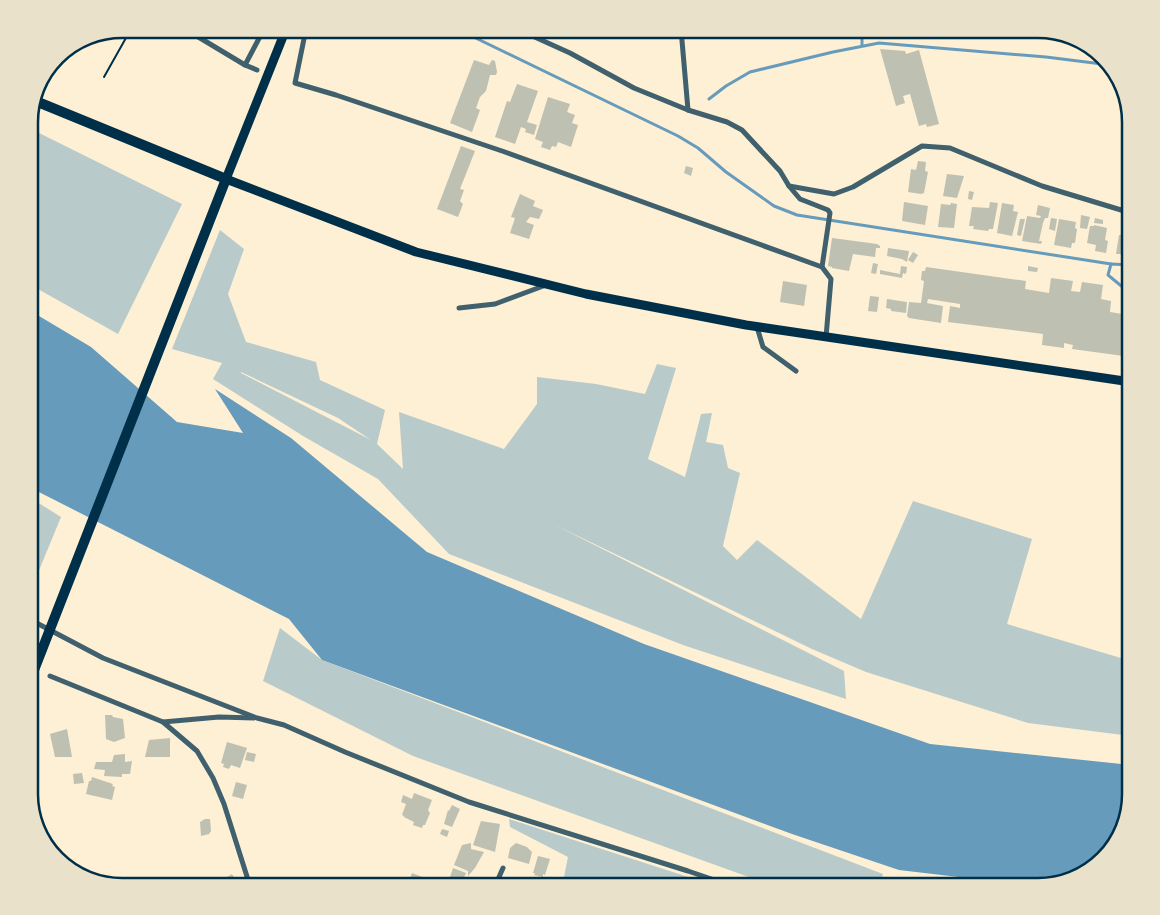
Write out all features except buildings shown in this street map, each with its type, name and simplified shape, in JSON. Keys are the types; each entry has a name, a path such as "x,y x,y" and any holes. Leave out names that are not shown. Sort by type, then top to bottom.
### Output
{"main road":[{"path":"38,660 282,38"},
{"path":"40,103 226,179 416,252 586,294 757,327 1122,381"}],"street":[{"path":"200,38 245,65 257,70"},
{"path":"245,65 259,38"},
{"path":"304,38 295,83 505,152 822,267 831,279 826,337"},
{"path":"537,38 570,53 634,88 688,110 727,122 742,130 780,171 794,194 800,199 828,210 830,213 822,267"},
{"path":"682,38 688,110"},
{"path":"789,186 834,194 853,187 922,146 950,148 1042,186 1122,209"},
{"path":"459,308 495,304 548,284"},
{"path":"757,327 763,346 796,372"},
{"path":"38,624 103,658 257,718 284,725 469,802 709,878"},
{"path":"50,676 163,722 197,752 213,778 224,804 247,878"},
{"path":"163,722 219,717 257,718"},
{"path":"499,878 503,868"}],"path":[{"path":"104,77 126,38"}],"shaded area":[{"path":"38,132 182,204 118,334 38,289"},
{"path":"220,230 244,249 228,294 246,342 316,362 320,380 385,410 377,444 403,469 399,412 504,449 537,404 537,377 596,384 645,394 657,364 676,368 648,459 685,477 701,414 712,413 706,442 723,445 728,468 740,473 723,546 737,560 757,540 861,619 913,501 1032,539 1007,624 1122,658 1122,735 1028,723 866,672 812,649 553,524 844,671 846,699 683,645 449,554 378,479 303,436 213,379 222,363 172,349","holes":["241,372 338,418 371,440 241,373"]},
{"path":"38,503 61,517 38,573"},
{"path":"280,628 322,660 883,874 882,878 752,878 413,756 263,681"},
{"path":"509,819 691,878 564,877 568,857 510,827"}],"water":[{"path":"38,315 91,347 177,422 243,433 215,389 291,438 427,552 644,644 930,744 1122,764 1122,804 1118,821 1102,849 1076,869 1060,875 1038,878 968,878 899,870 792,834 322,660 289,619 38,492"}],"waterway":[{"path":"476,38 678,136 698,148 726,172 774,206 797,215 1111,264"},
{"path":"862,38 862,45"},
{"path":"709,99 726,86 750,72 879,43 1046,57 1099,64"},
{"path":"1122,265 1111,264 1108,275 1122,287"}]}
